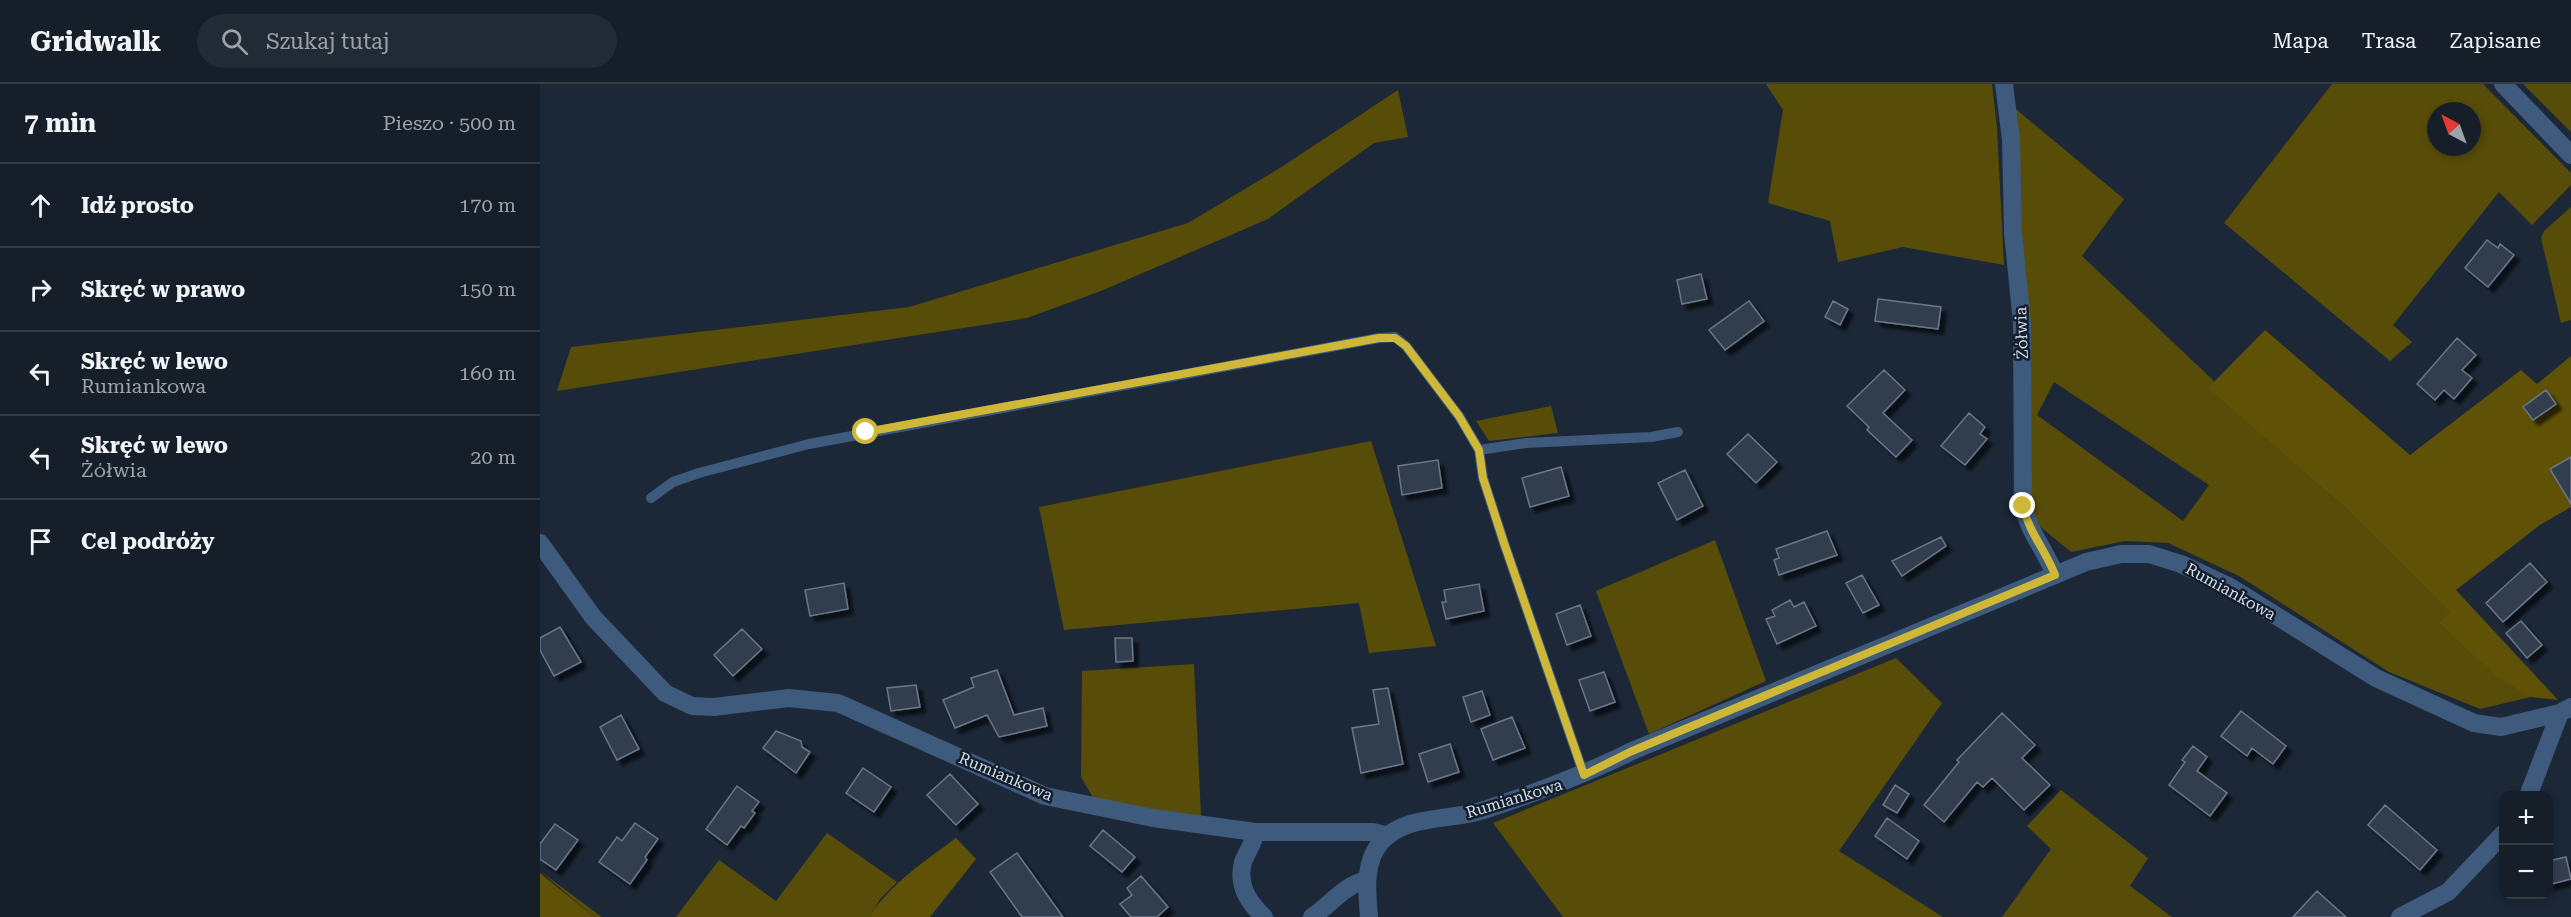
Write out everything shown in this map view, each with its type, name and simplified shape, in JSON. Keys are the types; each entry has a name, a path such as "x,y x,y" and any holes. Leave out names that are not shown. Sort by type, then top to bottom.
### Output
{"street":[{"name":"Żółwia","path":"2004,84 2011,140 2013,233 2022,323 2023,506 2027,525 2049,560 2055,575"},
{"path":"2503,84 2571,155"},
{"name":"Rumiankowa","path":"540,543 593,617 665,693 677,701 692,706 714,707 789,698 838,703 1044,796 1153,818 1255,832 1373,832 1388,836 1404,827 1424,821 1480,811 1584,775 1632,751 2086,562 2121,555 2149,554 2181,564 2230,587 2376,678 2474,723 2501,727 2565,710"},
{"path":"2530,791 2565,710"},
{"path":"1255,832 1254,843 1244,862 1242,880 1248,900 1264,917"},
{"path":"1369,917 1366,880 1380,843 1388,836"},
{"path":"2400,917 2448,892 2499,837"},
{"path":"1312,917 1345,890 1366,880"}],"lane":[{"path":"651,498 673,482 699,473 809,444 1379,338 1395,338 1406,346 1459,416 1479,450 1483,478 1584,775"},
{"path":"1479,450 1526,443 1652,437 1678,432"}],"shaded area":[{"path":"1766,84 1992,84 1997,128 2004,265 1903,247 1838,262 1830,221 1768,203 1783,110"},
{"path":"2332,84 2483,84 2571,173 2571,185 2532,225 2499,192 2393,325 2412,342 2390,361 2224,223"},
{"path":"2523,84 2571,84 2571,132"},
{"path":"1398,90 1408,137 1374,143 1268,219 1101,291 1027,318 557,391 571,347 909,307 1188,223 1280,168"},
{"path":"2011,105 2124,199 2082,256 2215,382 2209,388 2344,507 2451,611 2439,623 2531,697 2480,709 2389,672 2239,576 2168,543 2125,541 2071,552 2032,520","holes":["2054,382 2209,485 2183,521 2037,415"]},
{"path":"2571,207 2571,320 2561,323 2541,238 2544,231"},
{"path":"2265,330 2410,455 2521,370 2537,384 2571,356 2571,507 2540,525 2456,590 2558,700 2531,697 2498,678 2439,623 2450,611 2344,507 2208,388"},
{"path":"1551,406 1558,433 1489,441 1476,421"},
{"path":"1371,441 1436,646 1369,653 1359,603 1064,630 1039,507"},
{"path":"1715,540 1766,681 1649,734 1596,591"},
{"path":"1896,658 1942,703 1839,851 1943,917 1563,917 1493,823"},
{"path":"1194,664 1201,816 1095,801 1081,777 1082,671"},
{"path":"2061,790 2148,858 2130,886 2172,917 2002,917 2051,849 2027,826"},
{"path":"827,833 897,882 881,898 869,917 676,917 719,860 776,901"},
{"path":"956,838 976,859 930,917 869,917 898,883"},
{"path":"540,871 602,917 594,917"},
{"path":"540,873 594,917 540,917"}],"building":[{"path":"2487,240 2498,248 2500,244 2514,255 2488,287 2465,268"},
{"path":"1701,274 1707,299 1682,304 1677,280"},
{"path":"1878,299 1941,307 1938,329 1875,321"},
{"path":"1749,301 1764,321 1725,350 1709,330"},
{"path":"1833,301 1848,309 1840,325 1825,317"},
{"path":"2457,338 2476,355 2462,370 2472,378 2454,399 2444,390 2435,400 2417,384"},
{"path":"1884,370 1905,390 1883,413 1912,440 1896,457 1867,430 1869,427 1847,406"},
{"path":"2546,390 2556,404 2533,420 2523,407"},
{"path":"1969,413 1985,427 1980,434 1987,439 1965,465 1941,446"},
{"path":"1748,434 1777,462 1756,483 1727,454"},
{"path":"2571,457 2571,504 2550,469"},
{"path":"1438,460 1442,488 1402,495 1398,466"},
{"path":"1561,467 1569,496 1530,507 1522,478"},
{"path":"1685,470 1703,506 1677,520 1658,483"},
{"path":"1827,531 1837,555 1779,575 1774,560 1779,558 1776,549"},
{"path":"1941,537 1946,546 1902,576 1892,561"},
{"path":"2530,563 2547,582 2503,622 2486,603"},
{"path":"1862,575 1879,605 1863,613 1846,583"},
{"path":"844,583 848,609 810,616 805,590"},
{"path":"1479,584 1484,611 1446,619 1442,602 1446,602 1444,590"},
{"path":"1790,600 1794,607 1804,602 1816,626 1777,644 1766,619 1775,616 1772,610"},
{"path":"1580,605 1591,636 1567,645 1556,614"},
{"path":"2521,621 2542,645 2527,658 2506,633"},
{"path":"560,627 581,662 554,676 540,650 540,638"},
{"path":"742,629 762,649 733,676 714,655"},
{"path":"1115,638 1132,638 1133,661 1116,662"},
{"path":"997,670 1014,715 1043,708 1047,726 999,737 987,715 955,728 943,700 974,687 971,678"},
{"path":"1604,672 1615,702 1590,711 1579,680"},
{"path":"916,685 920,707 891,711 887,688"},
{"path":"1388,688 1403,764 1361,773 1352,728 1379,724 1373,690"},
{"path":"1482,691 1490,715 1471,722 1463,697"},
{"path":"2241,711 2286,746 2273,764 2252,748 2247,756 2221,736"},
{"path":"2002,713 2035,745 2022,758 2050,785 2024,810 1992,778 1983,787 1977,782 1944,822 1924,805 1959,762 1957,760"},
{"path":"621,715 639,749 617,760 600,727"},
{"path":"1512,717 1525,748 1493,760 1481,729"},
{"path":"776,731 801,741 802,747 810,752 796,773 763,748"},
{"path":"1450,744 1459,772 1428,782 1419,754"},
{"path":"2193,746 2207,757 2197,771 2227,793 2210,816 2169,785 2185,762 2182,760"},
{"path":"863,768 891,787 874,812 846,793"},
{"path":"950,774 978,804 956,825 927,795"},
{"path":"1895,785 1909,794 1897,813 1883,805"},
{"path":"737,786 759,802 752,811 755,813 744,828 741,826 727,845 706,829"},
{"path":"2385,805 2437,850 2420,870 2368,825"},
{"path":"1887,818 1919,841 1907,859 1875,836"},
{"path":"635,823 658,839 630,884 599,862 617,837 622,841"},
{"path":"555,824 578,840 556,870 540,859 540,844"},
{"path":"1103,830 1135,857 1122,872 1090,846"},
{"path":"1017,853 1063,917 1022,917 990,872"},
{"path":"2566,857 2571,879 2553,884 2553,860"},
{"path":"1141,876 1168,907 1157,917 1131,917 1120,904 1132,895 1127,888"},
{"path":"2317,891 2327,900 2346,917 2293,917"}],"route":[{"path":"866,432 986,412 1379,338 1395,338 1406,346 1430,376 1459,416 1479,450 1483,478 1584,775 1632,751 2055,575 2049,560 2027,525 2023,506"}]}
